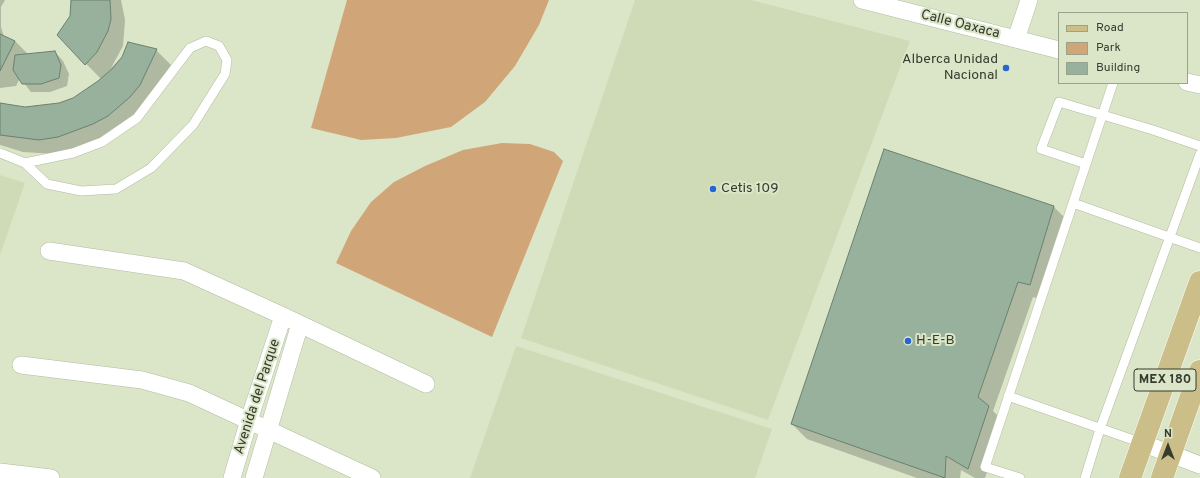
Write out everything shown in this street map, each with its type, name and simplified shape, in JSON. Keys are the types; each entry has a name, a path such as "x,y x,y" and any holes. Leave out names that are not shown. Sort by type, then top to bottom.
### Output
{"main road":[{"name":"MEX 180","path":"1130,478 1200,282"},
{"name":"MEX 180","path":"1162,478 1200,371"}],"street":[{"name":"Calle Oaxaca","path":"862,0 1058,50"},
{"path":"1016,39 1029,0"},
{"path":"1188,82 1200,85"},
{"path":"49,251 184,271 426,384"},
{"name":"Avenida del Parque","path":"232,478 249,420 283,316"},
{"name":"Avenida del Parque","path":"254,478 300,324"},
{"path":"21,365 142,380 189,394 249,420 372,478"},
{"path":"1142,443 1200,465"},
{"path":"0,472 51,478"}],"lane":[{"path":"0,153 25,163 48,184 81,191 116,189 151,168 193,125 225,74 227,60 220,46 206,41 190,48 137,118 102,142 73,153 25,163"},
{"path":"1020,478 985,467 1104,114 1113,84"},
{"path":"1086,164 1041,149 1059,102 1104,114 1200,146"},
{"path":"1086,478 1100,428 1200,154"},
{"path":"1073,203 1170,236 1200,248"},
{"path":"1008,396 1142,443"}],"shaded area":[{"name":"Cetis 109","path":"635,0 751,0 910,41 768,420 521,338"},
{"path":"0,175 25,183 0,255"},
{"path":"516,346 772,429 755,478 470,478"}],"green space":[{"path":"347,0 549,0 539,25 515,66 485,102 451,127 396,138 361,140 311,128"},
{"path":"502,143 530,144 554,152 563,161 492,337 336,263 351,231 371,202 394,182 425,166 463,150"}],"building":[{"path":"71,0 110,0 111,19 108,31 97,52 85,65 57,35 70,16"},
{"path":"0,34 15,41 0,71"},
{"path":"128,42 157,49 140,85 130,97 108,116 93,124 58,137 39,140 0,135 0,103 25,107 59,103 73,98 98,81 112,69 122,57"},
{"path":"55,51 61,65 59,78 41,84 22,84 13,70 15,55"},
{"name":"H-E-B","path":"884,149 1054,206 1030,285 1018,282 978,397 989,406 968,469 946,456 945,478 791,424"}],"place":[{"name":"Alberca Unidad Nacional","path":"1006,68"},
{"name":"Cetis 109","path":"713,189"},
{"name":"H-E-B","path":"908,341"}]}
